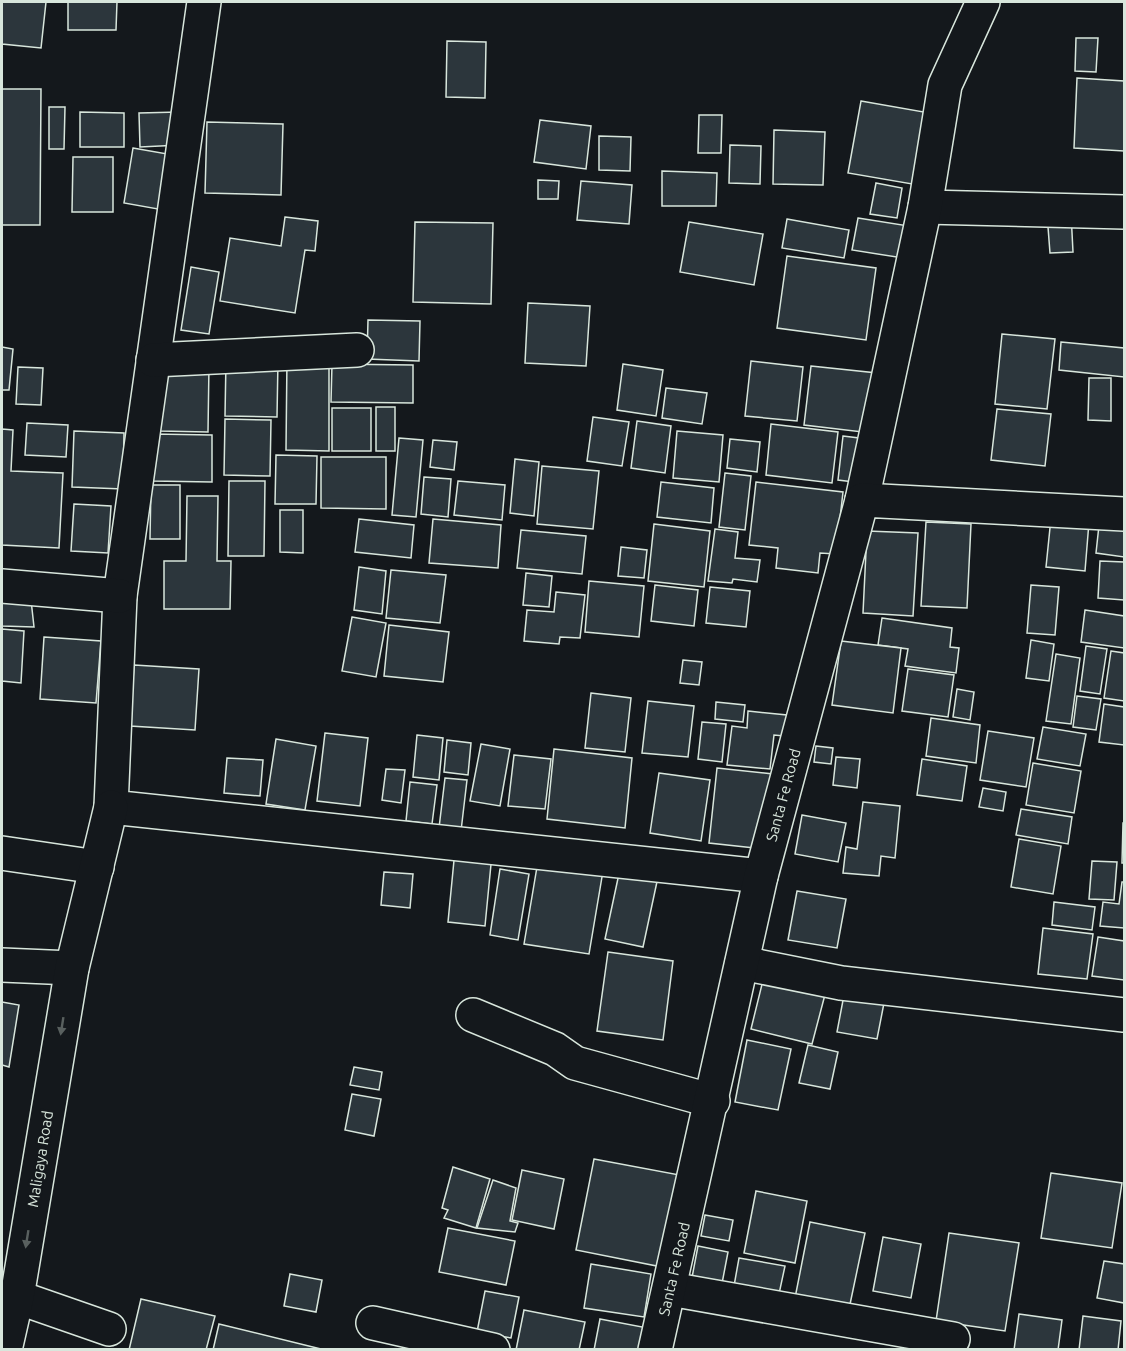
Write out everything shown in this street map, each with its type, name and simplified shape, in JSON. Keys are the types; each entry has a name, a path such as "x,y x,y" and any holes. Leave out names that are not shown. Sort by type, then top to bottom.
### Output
{"street":[{"name":"Maligaya Road","path":"5,1350 17,1297 72,968 111,807 120,596 204,2"},
{"name":"Santa Fe Road","path":"655,1350 713,1101 761,876 862,500 925,207 945,85 982,2"},
{"path":"925,207 1125,212"},
{"path":"153,360 357,350"},
{"path":"862,500 1125,514"},
{"path":"2,586 120,596"},
{"path":"111,807 761,876"},
{"path":"2,853 97,867"},
{"path":"742,963 841,983 1125,1015"},
{"path":"2,965 72,968"},
{"path":"473,1015 555,1049 575,1063 713,1101"},
{"path":"670,1289 953,1339"},
{"path":"17,1297 109,1329"},
{"path":"373,1323 494,1350"}],"building":[{"path":"2,2 46,2 41,48 2,44"},
{"path":"68,2 117,2 116,30 68,30"},
{"path":"1076,38 1098,38 1096,72 1075,71"},
{"path":"447,41 486,42 485,98 446,97"},
{"path":"1077,78 1124,81 1124,151 1074,148"},
{"path":"2,89 41,89 40,225 2,225"},
{"path":"861,101 924,112 912,184 848,173"},
{"path":"49,107 65,107 64,149 49,149"},
{"path":"80,112 124,113 124,147 80,147"},
{"path":"179,112 180,145 140,147 139,113"},
{"path":"699,115 722,115 721,153 698,153"},
{"path":"540,120 591,126 586,169 534,162"},
{"path":"207,122 283,124 281,195 205,193"},
{"path":"774,130 825,132 823,185 773,184"},
{"path":"599,136 631,137 630,171 599,170"},
{"path":"730,145 761,146 760,184 729,183"},
{"path":"133,148 179,156 169,211 124,203"},
{"path":"73,157 113,157 113,212 72,212"},
{"path":"662,171 717,173 716,206 662,206"},
{"path":"538,180 559,181 558,199 538,199"},
{"path":"581,181 632,185 629,224 577,220"},
{"path":"876,183 902,188 897,218 870,214"},
{"path":"1071,213 1073,252 1050,253 1047,214"},
{"path":"285,217 318,221 315,251 305,250 295,313 220,301 230,238 281,246"},
{"path":"858,218 909,226 903,258 852,250"},
{"path":"787,219 849,230 844,258 782,248"},
{"path":"415,222 493,223 491,304 413,302"},
{"path":"689,222 763,234 754,285 680,272"},
{"path":"787,256 876,268 866,340 777,328"},
{"path":"191,267 219,272 209,334 181,330"},
{"path":"528,303 590,306 586,366 525,363"},
{"path":"368,320 420,321 419,361 367,359"},
{"path":"1002,334 1055,339 1047,409 995,404"},
{"path":"1061,342 1124,348 1124,377 1059,370"},
{"path":"2,347 13,349 9,390 2,390"},
{"path":"287,357 329,358 329,451 286,450"},
{"path":"226,360 278,360 277,417 225,416"},
{"path":"751,361 803,367 797,421 745,416"},
{"path":"332,364 413,365 413,403 331,402"},
{"path":"623,364 663,370 656,416 617,410"},
{"path":"159,365 209,365 208,432 159,431"},
{"path":"811,366 877,373 871,433 804,425"},
{"path":"18,367 43,368 41,405 16,404"},
{"path":"1089,378 1111,378 1111,421 1088,420"},
{"path":"666,388 707,393 702,424 662,418"},
{"path":"376,407 395,407 395,451 376,451"},
{"path":"332,408 371,408 371,451 332,451"},
{"path":"997,409 1051,414 1045,466 991,460"},
{"path":"593,417 629,422 622,466 587,461"},
{"path":"225,419 271,420 270,476 224,475"},
{"path":"637,421 671,426 665,473 631,468"},
{"path":"27,423 68,425 66,457 25,455"},
{"path":"771,424 838,432 832,483 766,475"},
{"path":"2,429 13,430 11,471 63,473 59,548 2,545"},
{"path":"74,431 124,433 123,489 72,487"},
{"path":"677,431 723,435 719,482 673,478"},
{"path":"153,434 212,435 212,482 152,481"},
{"path":"843,436 867,439 862,483 838,480"},
{"path":"399,438 423,440 416,517 392,515"},
{"path":"730,439 760,442 757,472 727,468"},
{"path":"433,440 457,442 454,470 430,467"},
{"path":"276,455 317,456 316,504 275,504"},
{"path":"321,457 386,457 386,509 321,508"},
{"path":"515,459 539,462 534,516 510,513"},
{"path":"542,466 599,471 593,529 537,524"},
{"path":"725,473 751,476 745,530 719,527"},
{"path":"424,477 451,479 448,517 421,514"},
{"path":"229,481 265,481 264,556 228,556"},
{"path":"458,481 505,485 502,520 454,515"},
{"path":"661,482 714,488 711,523 657,517"},
{"path":"756,482 843,492 836,554 820,553 818,573 776,568 778,548 749,545"},
{"path":"151,485 180,485 180,539 150,539"},
{"path":"187,496 218,496 217,561 231,561 230,609 164,609 164,561 186,561"},
{"path":"74,504 111,506 108,553 71,551"},
{"path":"280,510 303,510 303,553 280,552"},
{"path":"1100,516 1124,519 1124,557 1096,553"},
{"path":"1051,518 1089,522 1085,571 1046,567"},
{"path":"359,519 414,525 411,558 355,552"},
{"path":"433,519 501,525 498,568 429,563"},
{"path":"926,522 971,524 967,608 921,606"},
{"path":"654,524 710,531 704,587 648,581"},
{"path":"715,529 738,532 735,558 760,560 757,582 733,579 732,583 708,581"},
{"path":"521,530 586,536 582,574 517,568"},
{"path":"867,531 918,533 913,616 863,613"},
{"path":"621,547 647,550 644,578 618,576"},
{"path":"1100,561 1124,562 1124,600 1098,598"},
{"path":"359,567 386,571 382,614 354,610"},
{"path":"391,570 446,575 440,623 386,618"},
{"path":"526,573 552,576 549,607 523,605"},
{"path":"589,581 644,586 639,637 585,632"},
{"path":"655,585 698,590 694,626 651,621"},
{"path":"1031,585 1059,587 1055,635 1027,633"},
{"path":"710,587 750,591 746,627 706,623"},
{"path":"556,592 585,595 580,638 560,637 559,644 524,641 527,610 554,612"},
{"path":"2,599 31,600 34,627 2,626"},
{"path":"1085,610 1124,616 1124,648 1081,642"},
{"path":"352,617 386,623 376,677 342,671"},
{"path":"882,618 952,628 950,647 959,648 956,673 905,666 908,649 878,645"},
{"path":"389,625 449,632 443,682 384,676"},
{"path":"2,629 24,631 21,683 2,681"},
{"path":"44,637 101,641 96,703 40,699"},
{"path":"1031,640 1054,644 1049,681 1026,678"},
{"path":"841,641 901,648 893,713 832,705"},
{"path":"1086,646 1107,649 1100,694 1080,691"},
{"path":"1111,651 1124,653 1124,701 1104,698"},
{"path":"1056,654 1080,658 1071,724 1046,721"},
{"path":"683,660 702,662 699,685 680,683"},
{"path":"134,665 199,669 195,730 130,726"},
{"path":"908,669 954,675 948,717 902,711"},
{"path":"957,689 974,692 970,720 953,717"},
{"path":"591,693 631,698 625,752 585,748"},
{"path":"1077,696 1101,699 1096,730 1073,727"},
{"path":"648,701 694,706 688,757 642,753"},
{"path":"716,702 745,705 743,722 715,719"},
{"path":"1104,704 1124,707 1124,745 1099,742"},
{"path":"748,711 797,716 795,737 774,735 770,769 727,765 732,726 747,728"},
{"path":"931,718 980,725 976,763 926,756"},
{"path":"702,722 726,724 722,762 698,759"},
{"path":"1043,727 1086,734 1080,766 1037,759"},
{"path":"988,731 1034,738 1026,787 980,780"},
{"path":"325,733 368,738 360,806 317,801"},
{"path":"417,735 443,738 439,780 413,777"},
{"path":"276,739 316,746 305,810 266,804"},
{"path":"447,740 471,743 468,775 444,772"},
{"path":"481,744 510,749 500,806 470,801"},
{"path":"816,746 833,748 831,764 814,762"},
{"path":"554,749 632,758 625,828 547,819"},
{"path":"514,755 551,759 545,809 508,806"},
{"path":"836,757 860,759 857,788 833,785"},
{"path":"227,758 263,760 260,796 224,793"},
{"path":"922,759 967,766 962,801 917,795"},
{"path":"1033,763 1081,771 1074,813 1026,805"},
{"path":"717,768 773,774 765,849 709,843"},
{"path":"386,769 405,770 401,803 382,800"},
{"path":"659,773 710,780 701,841 650,833"},
{"path":"445,778 467,780 461,831 439,828"},
{"path":"410,782 437,785 432,824 406,821"},
{"path":"983,788 1006,792 1003,811 979,807"},
{"path":"863,802 900,806 895,858 881,856 879,876 843,873 846,847 857,849"},
{"path":"1021,809 1072,817 1068,844 1016,835"},
{"path":"802,815 846,823 838,862 795,854"},
{"path":"1123,823 1124,863 1122,863"},
{"path":"1019,839 1061,846 1053,894 1011,887"},
{"path":"455,850 492,854 485,926 448,922"},
{"path":"539,855 604,865 589,954 524,944"},
{"path":"1092,861 1117,862 1114,900 1089,899"},
{"path":"500,869 529,874 518,940 490,935"},
{"path":"620,869 658,877 643,947 605,939"},
{"path":"384,872 413,874 410,908 381,905"},
{"path":"1122,882 1124,882 1124,928 1100,926 1103,902 1119,904"},
{"path":"797,891 846,899 837,948 788,940"},
{"path":"1054,902 1095,907 1092,930 1052,925"},
{"path":"1043,928 1093,934 1087,979 1038,974"},
{"path":"1098,937 1124,941 1124,980 1092,976"},
{"path":"608,952 673,961 663,1040 597,1031"},
{"path":"765,972 827,987 812,1044 751,1029"},
{"path":"844,995 884,1003 877,1039 837,1032"},
{"path":"2,1002 19,1005 9,1067 2,1065"},
{"path":"747,1040 791,1049 778,1110 735,1102"},
{"path":"808,1045 838,1052 830,1089 799,1083"},
{"path":"354,1067 382,1072 379,1090 350,1085"},
{"path":"352,1094 381,1099 374,1136 345,1130"},
{"path":"594,1159 685,1176 667,1268 576,1250"},
{"path":"453,1167 490,1179 476,1228 444,1218 448,1210 442,1208"},
{"path":"522,1170 564,1179 554,1229 512,1220"},
{"path":"1051,1173 1122,1183 1112,1248 1041,1238"},
{"path":"493,1180 516,1188 510,1221 518,1223 515,1232 477,1228"},
{"path":"756,1191 807,1201 795,1263 744,1253"},
{"path":"705,1215 733,1220 729,1241 701,1236"},
{"path":"810,1222 865,1233 849,1309 795,1298"},
{"path":"448,1228 515,1241 506,1285 439,1272"},
{"path":"949,1233 1019,1243 1005,1331 936,1321"},
{"path":"883,1237 921,1244 911,1298 873,1291"},
{"path":"698,1246 728,1252 720,1294 690,1288"},
{"path":"739,1258 785,1266 779,1294 734,1286"},
{"path":"1104,1261 1124,1264 1124,1303 1097,1298"},
{"path":"591,1264 651,1274 644,1317 584,1308"},
{"path":"290,1274 322,1280 316,1312 284,1306"},
{"path":"485,1291 519,1297 511,1338 477,1332"},
{"path":"141,1299 215,1316 206,1350 129,1350"},
{"path":"524,1310 585,1322 579,1350 516,1350"},
{"path":"1019,1314 1062,1320 1058,1350 1014,1350"},
{"path":"1083,1316 1121,1321 1118,1350 1079,1350"},
{"path":"600,1319 653,1329 650,1350 594,1350"},
{"path":"219,1324 325,1350 213,1350"}]}
